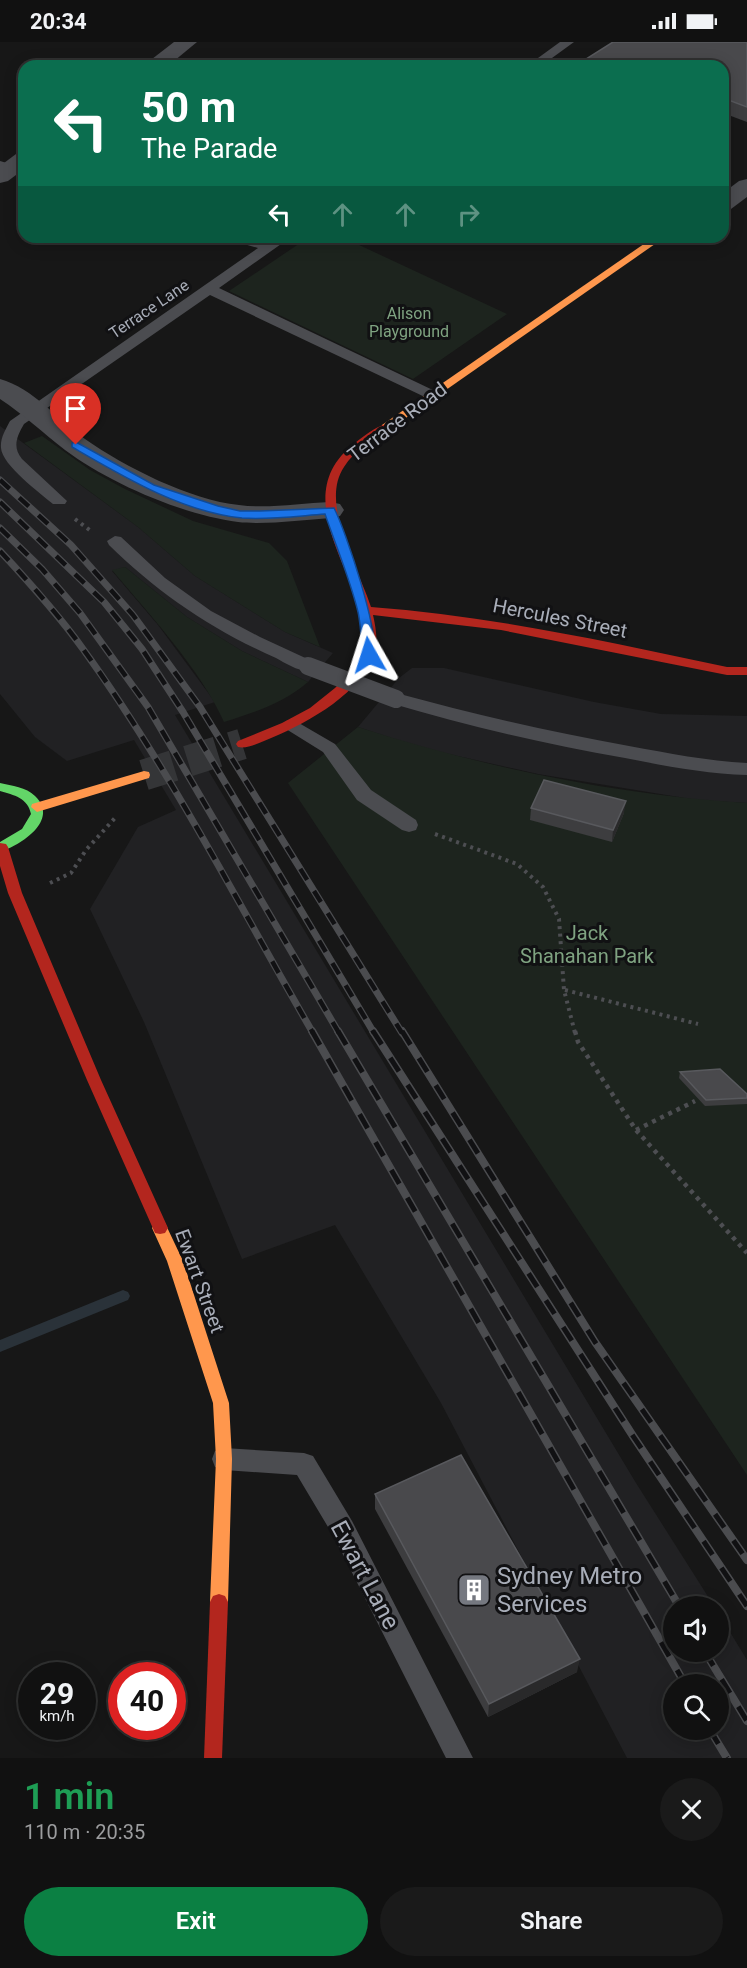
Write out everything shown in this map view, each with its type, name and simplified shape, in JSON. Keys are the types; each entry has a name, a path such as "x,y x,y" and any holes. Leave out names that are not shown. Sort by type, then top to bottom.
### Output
{"street":[{"path":"162,60 187,42"},
{"path":"729,200 747,186"},
{"name":"Terrace Road","path":"242,744 292,725 317,712 335,698 369,655 370,645 363,610 330,510 333,474 349,455 651,243"},
{"path":"0,387 34,410 76,445 150,488 215,509 240,514 330,510"},
{"name":"Hercules Street","path":"363,610 412,612 463,618 727,671 747,671"},
{"path":"37,807 144,775"},
{"path":"0,787 22,791 32,798 37,807 36,823 31,831 23,838 1,847"},
{"name":"Ewart Street","path":"1,847 15,893 94,1080 175,1260 222,1403 224,1459 213,1758"}],"lane":[{"path":"541,60 568,42"},
{"path":"255,243 269,247"},
{"name":"Terrace Lane","path":"59,501 11,460 7,448 10,433 14,427 34,410 275,243"},
{"path":"209,289 432,395"},
{"path":"115,541 177,598 247,640 396,699 446,715 538,737 719,768 747,769"},
{"path":"292,725 329,748 363,795 409,825"},
{"name":"Ewart Lane","path":"224,1459 304,1464 343,1529 460,1758"}],"path":[{"path":"59,501 78,523 115,541"},
{"path":"409,825 517,864 543,887 559,920 564,990 578,1042 636,1130 747,1253"},
{"path":"44,885 71,873 86,850 104,830"},
{"path":"564,990 698,1024"},
{"path":"636,1130 695,1101"}],"shaded area":[{"path":"0,426 138,527 195,576 285,632 333,653 308,682 242,651 187,617 125,567 112,571 158,625 215,702 175,715 636,1483 708,1596 663,1596 663,1662 729,1662 729,1630 747,1660 747,1758 627,1758 441,1403 335,1225 242,1259 144,1022 90,909 138,827 176,810 134,740 67,761 35,737 0,694"},
{"path":"412,668 444,668 594,702 661,714 747,716 747,803 697,800 538,774 422,748 358,727 399,678"}],"green space":[{"name":"Alison Playground","path":"300,243 355,243 507,314 413,379 229,291"},
{"path":"42,436 90,470 125,489 193,521 269,543 287,561 320,647 285,632 195,576 138,527 24,443"},
{"path":"125,567 187,617 242,651 308,682 279,701 224,722 202,682 188,663 112,570"},
{"name":"Jack Shanahan Park","path":"358,727 453,755 550,777 649,793 747,803 747,1475 288,783"}],"building":[{"path":"613,42 747,42 747,107 729,100 729,60 584,60"},
{"path":"544,780 626,801 613,830 531,808"},
{"path":"720,1069 747,1094 747,1098 706,1100 680,1072"},
{"name":"Sydney Metro Services","path":"461,1455 580,1659 489,1704 375,1494"}],"waterway":[{"path":"0,1346 123,1296"}],"tunnel":[{"path":"144,775 242,744"}],"railway":[{"path":"0,480 71,545 133,615 200,707 402,1033"},
{"path":"0,502 104,602 142,649 183,712 374,1033"},
{"path":"0,528 42,569 80,613 148,707 339,1033"},
{"path":"0,551 64,623 145,741 313,1033"},
{"path":"312,1031 679,1674"},
{"path":"338,1031 673,1596"},
{"path":"373,1031 633,1436 747,1606"},
{"path":"402,1031 595,1342 747,1560"},
{"path":"711,1662 747,1721"},
{"path":"716,1740 727,1758"}],"traffic: fast":[{"path":"0,787 29,798 36,806 37,814 34,823 26,832 0,847"}],"traffic: slow":[{"path":"386,427 651,243"},
{"path":"37,807 144,775"},
{"path":"160,1228 175,1261 221,1403 224,1459 219,1602"}],"traffic: jam":[{"path":"242,744 287,726 314,711 339,691 368,658 370,649 368,622 361,595 336,527 331,510 330,493 333,477 342,462 355,448 386,427"},
{"path":"363,610 501,626 727,671 747,671"},
{"path":"1,847 15,893 160,1228"},
{"path":"213,1758 219,1602"}],"place":[{"name":"Sydney Metro Services","path":"474,1590"}],"route":[{"path":"76,445 150,488 215,509 260,515 330,510 363,610 370,645 369,655"}]}
